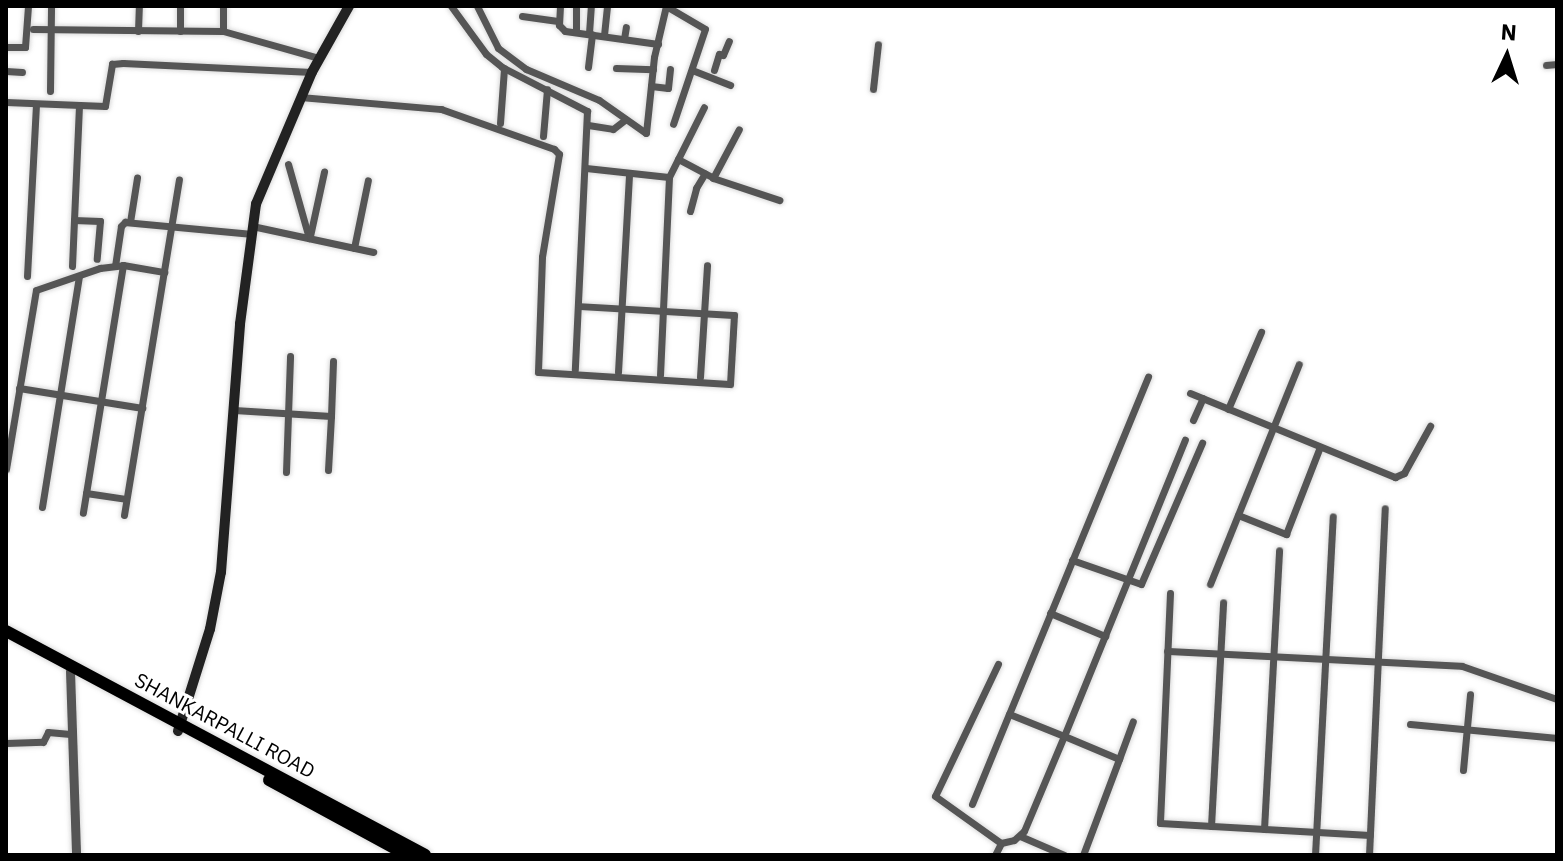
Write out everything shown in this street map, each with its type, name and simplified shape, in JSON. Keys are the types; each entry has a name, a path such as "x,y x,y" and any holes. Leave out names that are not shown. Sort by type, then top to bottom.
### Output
{"main road":[{"path":"180,727 210,629 217,592 252,230 261,188 300,97 346,7"},
{"name":"SHANKARPALLI ROAD","path":"6,634 425,855"},
{"name":"SHANKARPALLI ROAD","path":"6,634 70,671 180,727 407,855"}],"street":[{"path":"6,47 25,47 28,6"},
{"path":"50,91 51,6"},
{"path":"138,31 139,6"},
{"path":"180,6 180,31"},
{"path":"223,6 223,31"},
{"path":"451,6 486,54 504,68 587,111 575,370"},
{"path":"477,6 498,48 526,69 552,82 579,89 646,133 653,69 666,6 686,16 705,29 673,124"},
{"path":"533,17 534,6"},
{"path":"560,6 558,21 562,30 658,44"},
{"path":"576,6 576,32"},
{"path":"588,67 591,6"},
{"path":"604,35 607,6"},
{"path":"686,6 686,16"},
{"path":"522,16 558,21"},
{"path":"590,19 606,21"},
{"path":"624,39 626,27"},
{"path":"33,29 223,31 319,58"},
{"path":"714,70 719,54 723,55 729,41"},
{"path":"873,89 878,44"},
{"path":"6,102 105,106 112,64 312,72"},
{"path":"1546,65 1557,64"},
{"path":"500,123 504,68"},
{"path":"616,68 653,69"},
{"path":"651,86 668,88 670,69"},
{"path":"692,70 730,85"},
{"path":"6,71 22,72"},
{"path":"543,136 547,89"},
{"path":"300,97 441,109 559,154 542,257 538,372 730,384 734,315 579,306"},
{"path":"27,276 36,104"},
{"path":"72,266 79,106"},
{"path":"660,375 669,177 704,107"},
{"path":"588,125 613,129 626,119"},
{"path":"690,211 696,188 709,176 739,129"},
{"path":"678,159 709,176 779,200"},
{"path":"288,164 309,238"},
{"path":"586,168 669,177"},
{"path":"309,238 324,172"},
{"path":"618,372 629,173"},
{"path":"130,222 137,178"},
{"path":"124,515 179,179"},
{"path":"354,248 368,180"},
{"path":"74,220 104,221 97,259"},
{"path":"83,513 119,266 121,226 130,222 172,229 252,230 373,252"},
{"path":"700,377 707,265"},
{"path":"6,469 36,290 119,266 164,272"},
{"path":"42,507 79,276"},
{"path":"1228,409 1261,332"},
{"path":"286,472 290,356"},
{"path":"328,470 333,361"},
{"path":"1210,584 1299,364"},
{"path":"972,804 1148,376"},
{"path":"19,388 142,408"},
{"path":"1190,393 1399,477 1430,426"},
{"path":"1193,420 1203,398"},
{"path":"234,410 331,416"},
{"path":"998,849 1020,836 1185,440"},
{"path":"1072,560 1139,585 1145,581 1202,443"},
{"path":"1238,515 1286,534 1320,447"},
{"path":"86,493 126,499"},
{"path":"1369,855 1385,508"},
{"path":"1315,855 1333,516"},
{"path":"1264,829 1279,550"},
{"path":"1170,593 1158,819 1164,824 1370,835"},
{"path":"1211,826 1223,602"},
{"path":"1050,613 1105,636"},
{"path":"1167,651 1479,669 1557,699"},
{"path":"998,664 935,796 1006,854"},
{"path":"70,671 76,855"},
{"path":"1463,770 1470,694"},
{"path":"1009,714 1119,759"},
{"path":"1083,855 1133,721"},
{"path":"1410,724 1557,738"},
{"path":"6,743 43,742 48,732 73,734"},
{"path":"1020,836 1064,855"}]}
